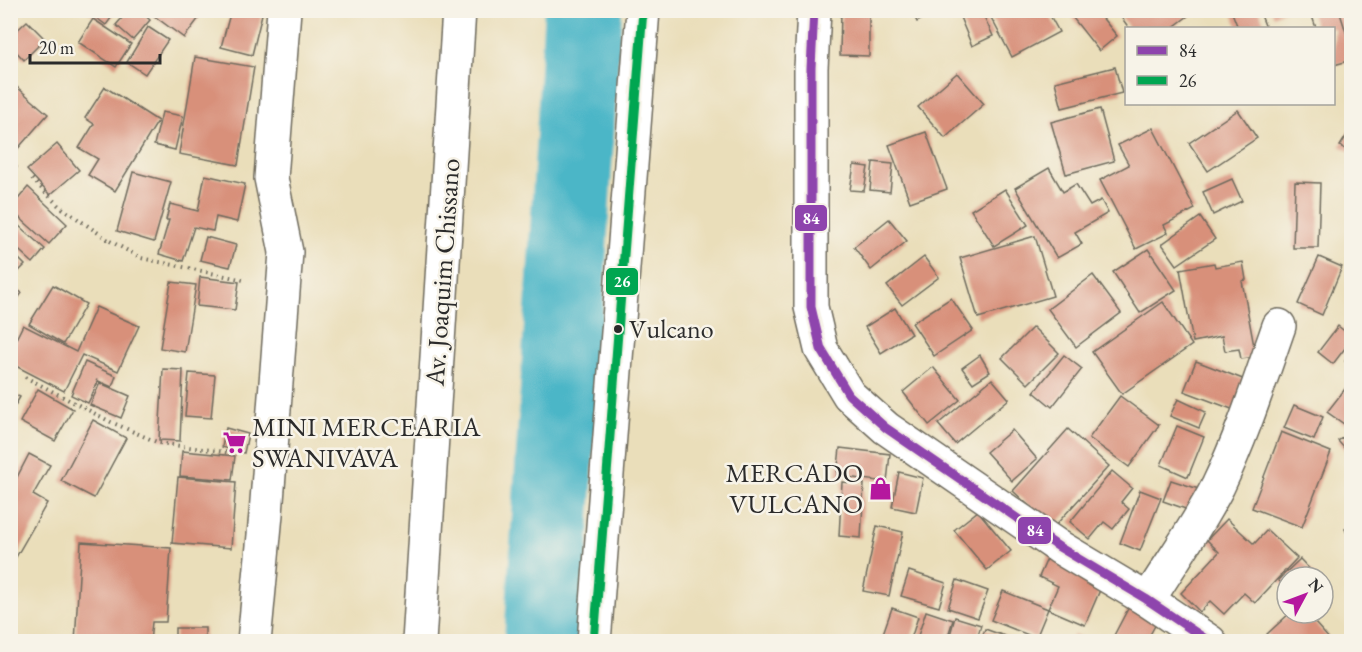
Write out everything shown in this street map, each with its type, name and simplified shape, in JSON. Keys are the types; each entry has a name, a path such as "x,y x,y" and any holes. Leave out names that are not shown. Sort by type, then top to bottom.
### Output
{"street":[{"path":"254,642 286,252 271,178 284,10"},
{"name":"Av. Joaquim Chissano","path":"418,642 459,10"},
{"path":"594,642 643,10"},
{"path":"814,10 811,68 811,307 821,349 849,395 886,428 1059,547 1146,599 1210,642"},
{"path":"1146,599 1159,582 1217,487 1248,418 1279,326"}],"path":[{"path":"32,179 59,206 110,242 141,258 283,287"},
{"path":"25,377 111,422 159,443 227,452 270,465"}],"building":[{"path":"86,10 117,10 106,25"},
{"path":"129,10 139,10 150,20 133,40 116,25"},
{"path":"156,10 205,10 184,38 153,15"},
{"path":"231,10 263,10 252,55 221,47"},
{"path":"841,10 869,10 869,56 840,55"},
{"path":"911,10 938,10 917,22"},
{"path":"957,10 981,10 993,36 972,46"},
{"path":"987,10 1047,10 1059,32 1012,57"},
{"path":"1071,10 1096,10 1117,36 1099,51 1069,13"},
{"path":"1116,10 1196,10 1173,27 1128,27"},
{"path":"1231,10 1259,10 1266,27 1238,27"},
{"path":"1271,10 1285,10 1274,16"},
{"path":"1310,10 1339,10 1352,51 1352,60 1335,65 1335,27 1316,27"},
{"path":"93,19 131,44 116,67 78,42"},
{"path":"27,21 45,39 24,60 10,45 10,37"},
{"path":"148,27 168,40 145,74 127,62"},
{"path":"195,57 254,67 238,165 179,154"},
{"path":"1115,67 1122,93 1062,108 1055,82"},
{"path":"957,73 984,104 945,138 918,107"},
{"path":"10,81 48,114 14,153 10,150"},
{"path":"105,87 158,121 115,191 88,175 98,159 79,148 94,124 85,118"},
{"path":"1100,109 1114,161 1066,174 1051,122"},
{"path":"1238,110 1257,138 1208,171 1189,143"},
{"path":"162,112 183,116 175,150 154,145"},
{"path":"1352,127 1352,153 1340,146"},
{"path":"1153,128 1195,209 1164,225 1168,233 1136,249 1100,180 1129,165 1118,145"},
{"path":"926,132 947,189 910,202 889,145"},
{"path":"57,144 79,170 50,195 27,170"},
{"path":"10,161 17,167 10,174"},
{"path":"873,162 893,164 890,192 870,190"},
{"path":"854,165 868,167 864,191 850,190"},
{"path":"1049,168 1063,192 1076,184 1090,206 1101,200 1108,213 1075,232 1082,244 1057,258 1015,188"},
{"path":"133,172 171,182 154,242 117,231"},
{"path":"205,175 245,184 237,222 216,217 213,231 194,227 183,261 159,254 169,220 166,220 170,204 198,211"},
{"path":"1232,179 1242,201 1213,215 1203,192"},
{"path":"1295,182 1320,183 1318,248 1293,248"},
{"path":"28,187 67,224 49,244 10,209"},
{"path":"1005,189 1028,225 994,246 971,210"},
{"path":"1200,217 1215,239 1177,265 1162,244"},
{"path":"10,218 45,249 33,263 10,242"},
{"path":"889,219 907,241 871,270 854,247"},
{"path":"1035,236 1053,296 978,318 960,258"},
{"path":"206,237 236,245 230,267 200,260"},
{"path":"1148,249 1176,290 1140,313 1113,272"},
{"path":"10,250 25,265 10,280"},
{"path":"924,257 939,277 902,305 887,286"},
{"path":"1319,257 1342,267 1322,315 1298,304"},
{"path":"1243,262 1246,280 1242,281 1256,357 1241,359 1239,349 1225,351 1222,336 1193,342 1180,269 1214,263 1215,267"},
{"path":"1093,275 1121,313 1076,347 1048,309"},
{"path":"200,277 239,282 235,310 197,306"},
{"path":"171,282 196,285 185,352 160,348"},
{"path":"10,285 22,293 10,309"},
{"path":"53,285 86,304 63,344 29,324"},
{"path":"951,298 973,330 934,356 912,323"},
{"path":"1163,302 1192,345 1122,394 1092,352"},
{"path":"96,307 139,326 118,371 82,355 64,391 10,363 10,351 23,325 76,352"},
{"path":"895,308 911,334 881,353 865,327"},
{"path":"1338,326 1352,339 1333,364 1318,352"},
{"path":"1033,327 1059,353 1028,384 1002,358"},
{"path":"1352,352 1352,365 1345,361"},
{"path":"980,355 990,372 973,383 962,368"},
{"path":"1064,355 1082,369 1052,407 1034,392"},
{"path":"1196,361 1248,381 1237,411 1184,391"},
{"path":"85,362 116,376 112,387 96,380 98,382 88,403 71,395"},
{"path":"933,367 960,400 929,425 903,392"},
{"path":"163,369 183,370 180,441 159,440"},
{"path":"189,373 215,375 211,418 185,416"},
{"path":"992,379 1009,399 955,444 938,424"},
{"path":"1352,380 1352,414 1344,424 1327,412"},
{"path":"100,383 130,396 121,418 90,405"},
{"path":"38,389 73,409 55,441 20,422"},
{"path":"10,392 20,397 10,414"},
{"path":"1120,396 1159,425 1129,467 1089,438"},
{"path":"1178,399 1206,412 1199,428 1170,416"},
{"path":"1294,405 1323,417 1314,440 1284,428"},
{"path":"93,420 126,438 94,498 61,481"},
{"path":"1177,426 1204,437 1188,477 1161,465"},
{"path":"226,428 248,434 244,453 222,447"},
{"path":"1068,429 1109,466 1053,528 1013,491"},
{"path":"1012,430 1037,459 1012,481 986,452"},
{"path":"1352,431 1352,457 1338,441"},
{"path":"1281,432 1331,452 1302,527 1252,508"},
{"path":"840,448 890,454 887,482 837,476"},
{"path":"182,451 235,456 232,480 180,476"},
{"path":"29,454 50,465 33,495 47,503 16,557 10,554 10,481 14,483"},
{"path":"1112,471 1132,488 1121,502 1129,509 1113,529 1104,522 1090,539 1070,522"},
{"path":"899,472 923,478 916,512 892,507"},
{"path":"178,477 236,482 231,548 172,543"},
{"path":"1171,480 1205,491 1197,513 1163,501"},
{"path":"842,482 864,484 861,538 839,536"},
{"path":"1140,490 1161,498 1140,551 1120,543"},
{"path":"978,511 1011,551 987,570 954,530"},
{"path":"1227,519 1254,544 1267,530 1297,558 1290,565 1275,565 1275,582 1255,603 1244,593 1224,614 1210,601 1200,612 1181,593 1219,552 1207,540"},
{"path":"877,526 903,532 889,596 863,591"},
{"path":"1352,526 1352,545 1345,529"},
{"path":"81,542 171,548 166,622 152,622 150,642 75,642"},
{"path":"1050,552 1103,583 1085,625 1048,609 1058,586 1039,577"},
{"path":"1300,559 1306,565 1294,565"},
{"path":"909,571 946,583 939,607 901,596"},
{"path":"957,580 988,591 978,618 948,608"},
{"path":"1003,591 1048,609 1036,638 991,620"},
{"path":"1130,605 1158,620 1146,642 1112,642 1111,641"},
{"path":"892,608 918,617 910,642 880,642"},
{"path":"926,611 953,620 946,642 916,642"},
{"path":"955,617 981,625 976,642 948,642"},
{"path":"1277,625 1317,625 1332,642 1274,642 1267,634"},
{"path":"175,628 205,628 205,642 175,642"},
{"path":"985,629 1013,639 1012,642 980,642"},
{"path":"1074,634 1090,642 1070,642"}],"waterway":[{"path":"543,642 583,10"}],"transit line":[{"name":"26","path":"594,642 643,10"},
{"name":"84","path":"814,10 811,68 811,307 821,349 849,395 886,428 1059,547 1146,599 1210,642"}],"place":[{"name":"Vulcano","path":"618,329"},
{"name":"MINI MERCEARIA SWANIVAVA","path":"234,442"},
{"name":"MERCADO VULCANO","path":"881,488"}]}
